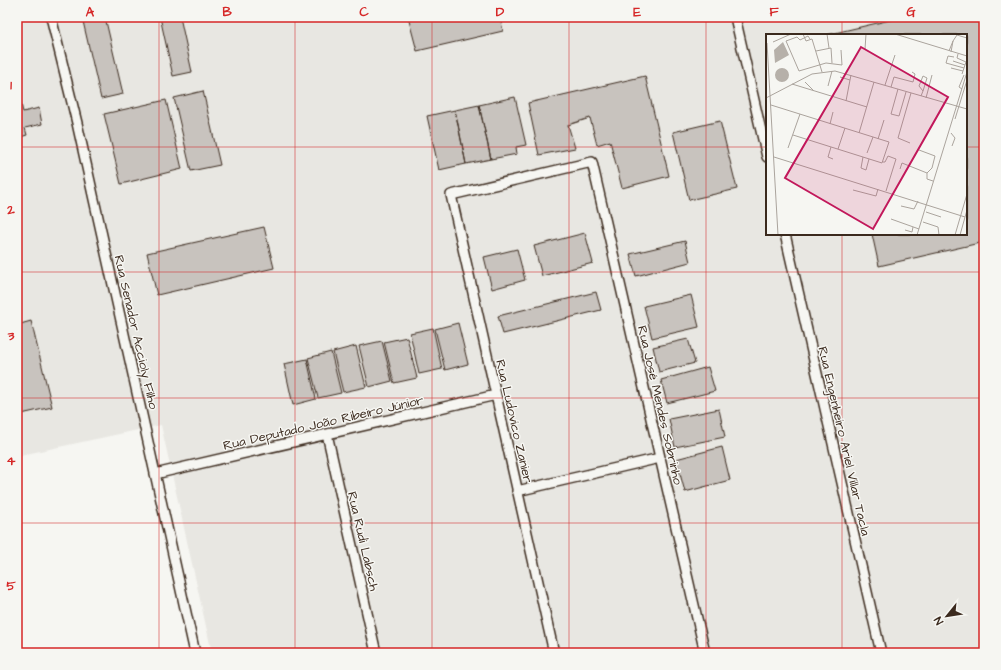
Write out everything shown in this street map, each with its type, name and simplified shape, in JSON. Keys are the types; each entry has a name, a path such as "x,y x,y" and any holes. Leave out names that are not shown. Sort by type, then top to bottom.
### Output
{"street":[{"name":"Rua Senador Accioly Filho","path":"51,17 80,138 195,653"},
{"path":"735,17 766,153"},
{"name":"Rua José Mendes Sobrinho","path":"451,195 592,162 705,653"},
{"name":"Rua Ludovico Zanier","path":"451,195 554,653"},
{"name":"Rua Engenheiro Ariel Villar Tacla","path":"785,235 881,653"},
{"name":"Rua Deputado João Ribeiro Júnior","path":"155,474 496,395"},
{"name":"Rua Rudi Labsch","path":"327,434 376,653"},
{"path":"517,491 660,458"}],"shaded area":[{"path":"17,17 984,17 984,653 212,653 161,425 17,456"}],"building":[{"path":"82,17 105,17 123,94 101,99"},
{"path":"160,17 180,17 192,72 173,76"},
{"path":"408,17 500,17 503,31 417,51"},
{"path":"903,17 984,17 984,242 879,266 872,235 967,235 967,34 830,34"},
{"path":"645,76 669,176 622,188 610,141 597,145 590,118 568,125 575,148 539,155 528,103"},
{"path":"17,87 23,112 39,108 42,124 25,128 27,135 17,138"},
{"path":"203,91 220,165 191,171 174,98"},
{"path":"515,97 526,145 516,147 517,154 491,159 479,105"},
{"path":"166,100 182,169 121,184 104,114"},
{"path":"479,105 491,159 466,164 455,110"},
{"path":"455,110 466,164 439,170 427,116"},
{"path":"720,121 737,189 689,200 673,132"},
{"path":"264,227 274,268 157,295 147,253"},
{"path":"585,233 593,263 542,276 534,246"},
{"path":"685,241 690,262 636,276 630,254"},
{"path":"517,249 525,280 492,289 484,257"},
{"path":"596,292 601,310 503,334 498,316"},
{"path":"691,295 699,327 652,338 644,306"},
{"path":"31,321 52,407 17,415 17,325"},
{"path":"458,323 468,364 445,370 435,329"},
{"path":"433,328 442,369 419,374 410,333"},
{"path":"407,337 417,378 394,383 384,342"},
{"path":"688,339 695,363 659,372 653,347"},
{"path":"382,341 392,381 369,387 359,346"},
{"path":"356,346 366,387 343,392 333,352"},
{"path":"331,352 341,393 318,398 308,358"},
{"path":"307,359 316,399 293,405 284,364"},
{"path":"708,367 715,391 667,403 661,380"},
{"path":"719,409 725,437 675,447 669,419"},
{"path":"722,447 730,480 685,492 676,459"}]}
